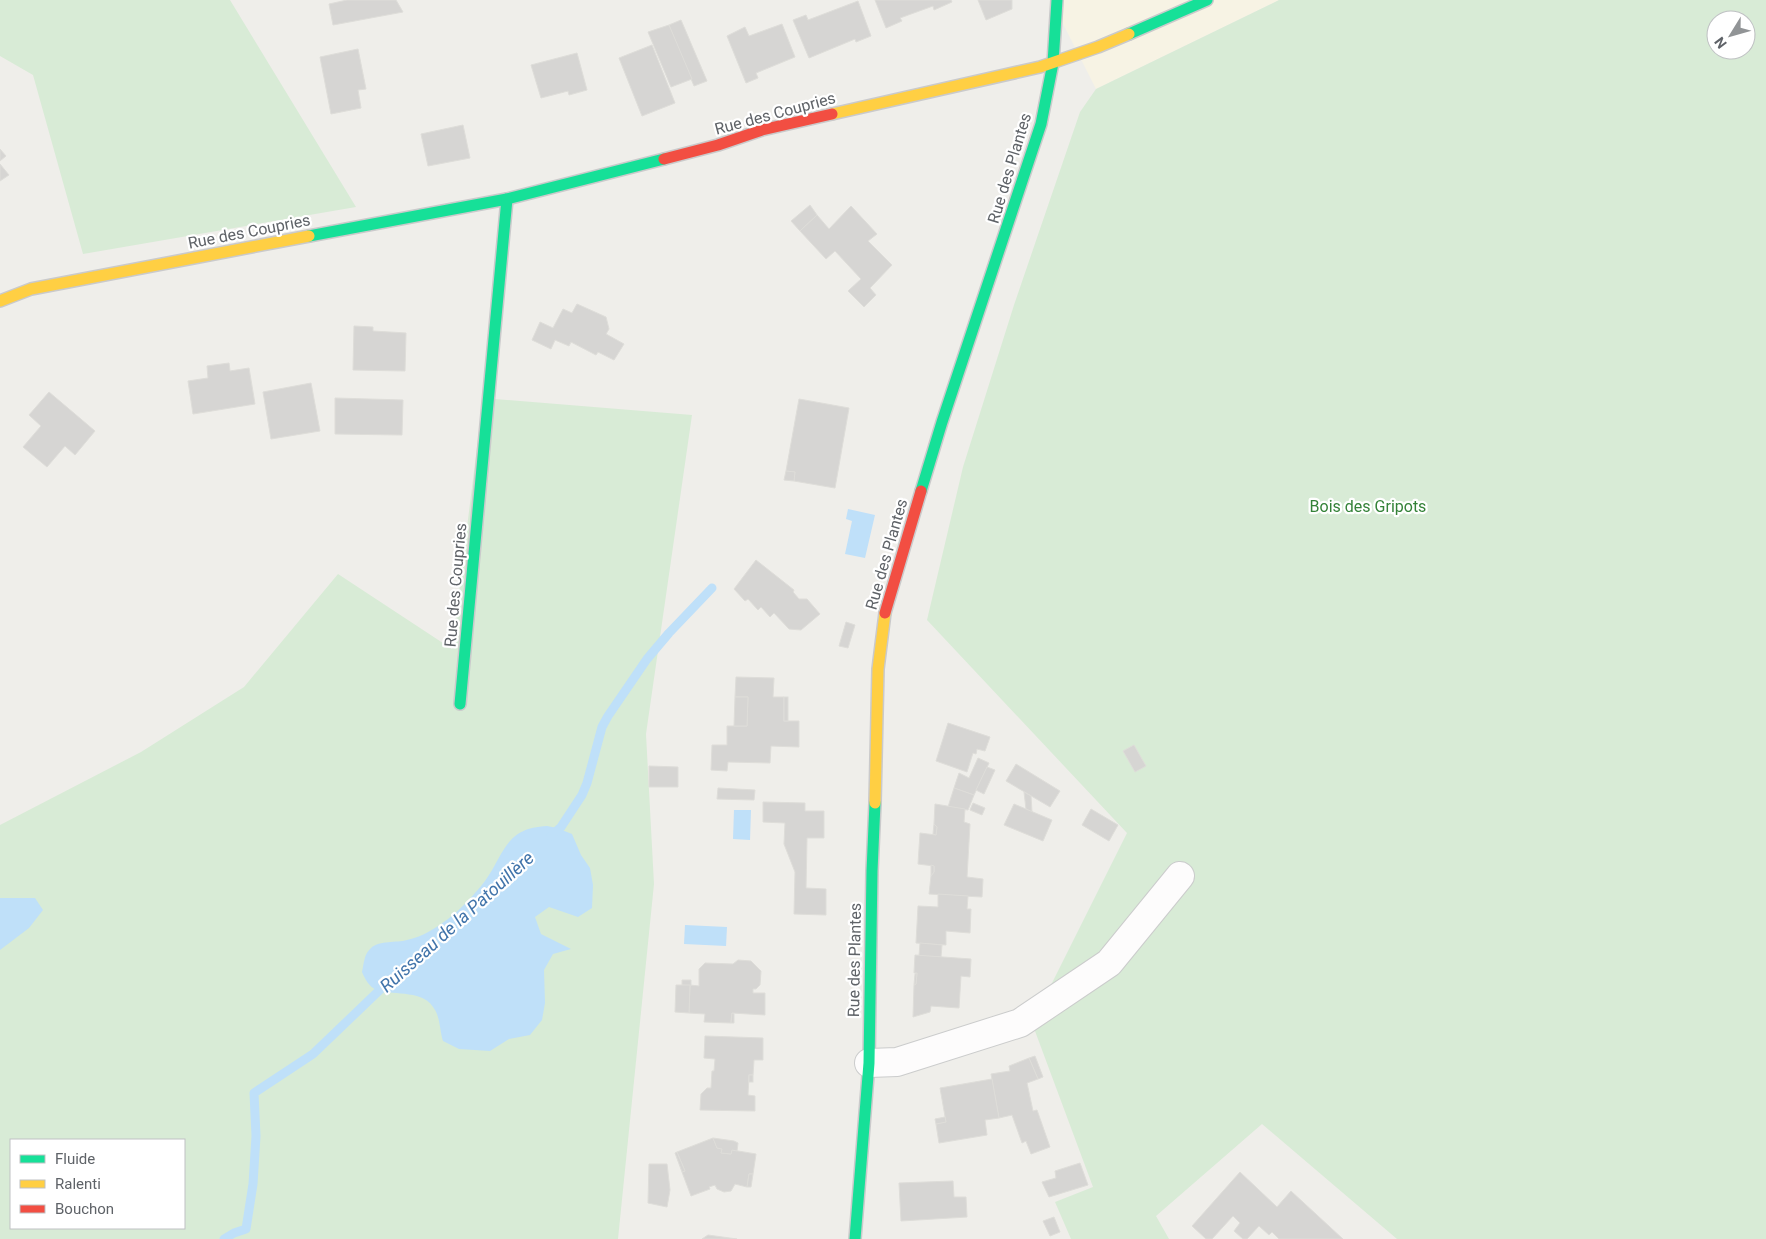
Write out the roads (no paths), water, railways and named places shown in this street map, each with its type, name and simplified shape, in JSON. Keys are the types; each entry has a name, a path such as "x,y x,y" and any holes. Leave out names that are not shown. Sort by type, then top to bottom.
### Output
{"street":[{"name":"Rue des Plantes","path":"855,1239 869,1063 878,669 883,619 942,422 1041,124 1053,64 1057,0"},
{"path":"1053,64 1098,47 1207,0"},
{"name":"Rue des Coupries","path":"0,301 31,289 506,199 718,145 762,130 1053,64"},
{"name":"Rue des Coupries","path":"460,704 506,199"},
{"path":"869,1063 897,1062 1020,1023 1109,963 1180,876"}],"water":[{"path":"848,509 875,515 865,558 845,554 852,521 846,519"},
{"path":"734,810 751,810 750,840 733,839"},
{"path":"547,826 572,834 581,855 590,868 593,885 592,908 578,917 549,907 535,917 541,934 571,949 553,954 544,970 545,1003 542,1020 530,1035 509,1039 490,1051 459,1049 443,1041 437,1013 430,1003 417,996 384,992 374,989 370,985 362,972 366,956 375,945 413,939 429,932 453,915 485,881 502,852 514,837 522,831"},
{"path":"0,898 35,898 43,910 29,928 0,950"},
{"path":"685,925 727,927 726,946 684,944"}],"waterway":[{"name":"Ruisseau de la Patouillère","path":"551,836 561,827 582,795 602,727 608,716 647,659 712,588"},
{"name":"Ruisseau de la Patouillère","path":"224,1239 246,1229 253,1184 256,1136 254,1093 313,1054 387,983"}],"park label":[{"name":"Bois des Gripots","path":"1368,506"}]}
